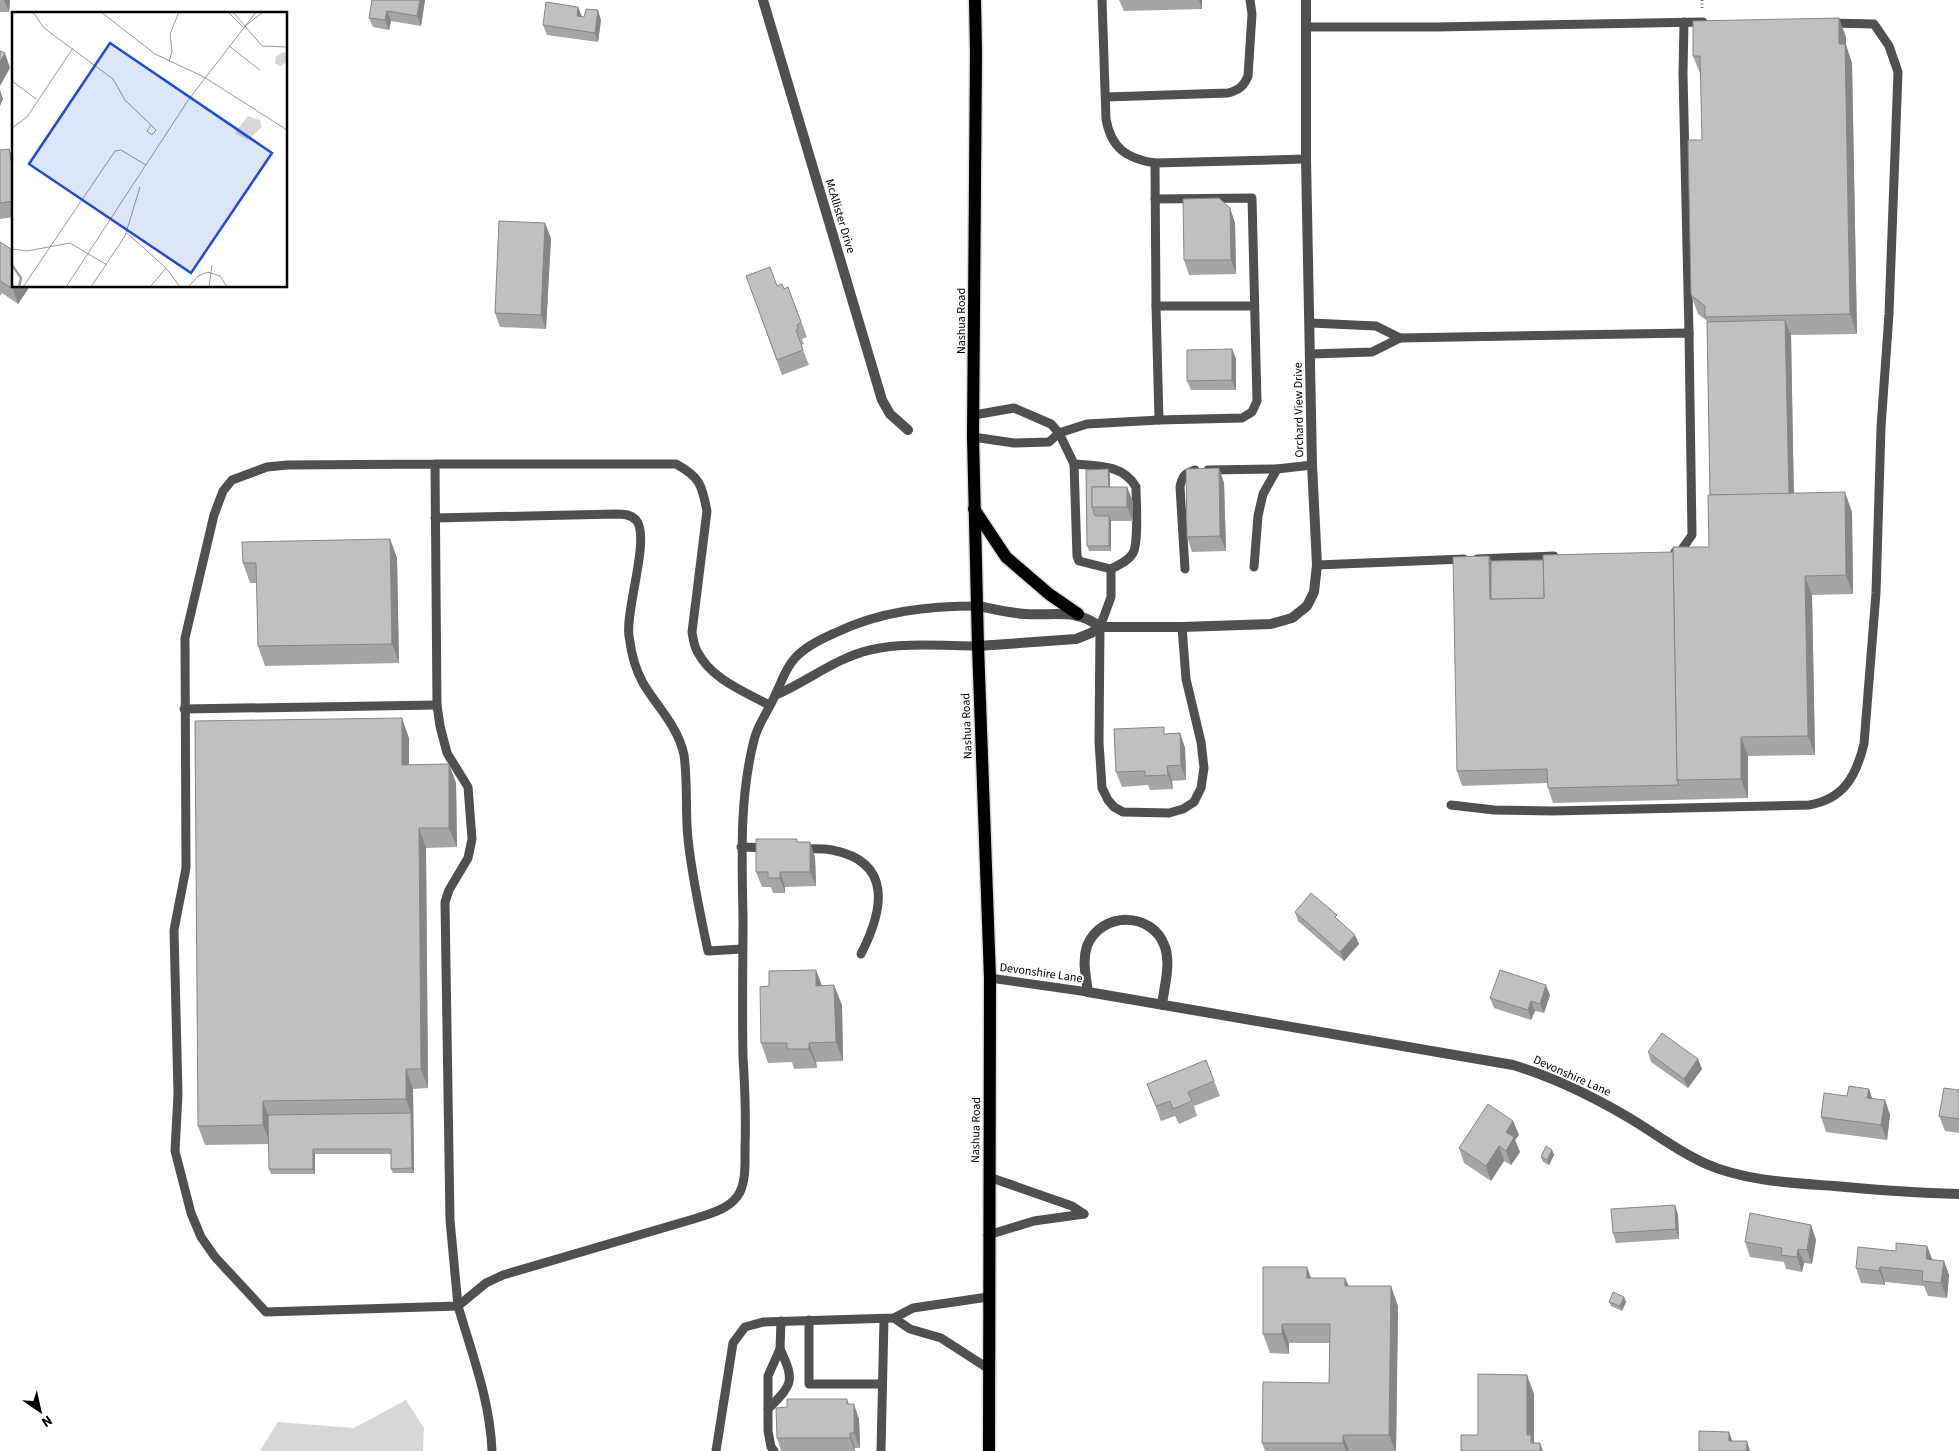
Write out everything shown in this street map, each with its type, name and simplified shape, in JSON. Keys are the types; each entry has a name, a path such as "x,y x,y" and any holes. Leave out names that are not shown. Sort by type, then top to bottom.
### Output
{"main road":[{"name":"Nashua Road","path":"975,0 973,437 978,646 990,978 989,1451"},
{"path":"974,509 1006,557 1049,594 1078,614"}],"street":[{"name":"McAllister Drive","path":"763,0 882,400 890,414 908,430"},
{"name":"Orchard View Drive","path":"978,646 1076,639 1100,627 1271,624 1292,618 1307,606 1314,592 1317,565 1312,466 1311,323 1306,159 1306,0"},
{"path":"978,606 1025,614 1078,614 1090,619 1100,627"},
{"name":"Devonshire Lane","path":"1162,1005 1167,965 1165,947 1156,932 1141,922 1132,920 1114,921 1098,930 1092,937 1085,954 1088,992 1162,1005 1513,1065 1556,1080 1595,1098 1684,1152 1704,1163 1729,1172 1775,1181 1921,1193 1959,1194"}],"lane":[{"path":"1102,0 1108,132 1126,154 1138,161 1155,163 1306,159"},
{"path":"1106,97 1228,94 1237,91 1245,84 1248,76 1252,14 1250,0"},
{"path":"1664,553 1680,552 1692,535 1684,119 1684,22"},
{"path":"1306,27 1437,27 1713,22"},
{"path":"1451,805 1494,810 1552,811 1809,806 1824,803 1838,794 1850,781 1859,766 1864,744 1876,594 1898,72 1889,46 1874,24 1817,23"},
{"path":"1155,163 1159,420"},
{"path":"973,437 1014,443 1049,442 1059,433 1087,424 1242,418 1252,412 1257,401 1252,198 1155,198"},
{"path":"1156,306 1254,306"},
{"path":"1311,323 1376,326 1400,338"},
{"path":"1311,354 1372,352 1400,338 1689,333"},
{"path":"974,415 1014,408 1051,424 1059,433 1074,464 1077,556 1079,562 1110,569 1123,563 1133,553 1136,536 1136,487 1132,480 1113,468 1074,464"},
{"path":"435,464 437,705 447,752 468,786 472,840 468,858 449,890 445,902 450,1220 458,1306 489,1412 492,1451"},
{"path":"769,705 725,681 706,666 696,650 692,632 707,511 703,491 693,474 676,464 281,466 267,467 232,480 223,491 214,516 185,638 186,868 174,930 178,1094 175,1151 191,1213 201,1238 215,1257 266,1312 458,1306 486,1282 503,1275 704,1216 719,1211 732,1202 740,1193 744,1178 746,1108 741,847 743,798 754,738 769,705 776,695 782,676 795,658 820,640 853,624 884,614 945,606 978,606"},
{"path":"1185,568 1180,487 1182,478 1186,473 1198,470 1277,469 1312,466"},
{"path":"1254,567 1258,516 1263,494 1277,469"},
{"path":"435,518 615,514 629,515 637,521 641,532 638,568 628,620 636,669 644,684 671,722 684,755 688,837 695,890 708,951 742,949"},
{"path":"1317,565 1562,556"},
{"path":"1110,569 1111,597 1100,627 1099,742 1102,788 1114,807 1123,812 1169,812 1183,809 1194,802 1201,788 1204,768 1201,742 1186,679 1182,627"},
{"path":"776,695 795,687 843,660 869,650 892,646 978,646"},
{"path":"184,709 437,705"},
{"path":"741,847 781,848"},
{"path":"791,849 831,850 859,860 870,868 877,882 879,898 877,918 861,954"},
{"name":"Devonshire Lane","path":"990,978 1088,992"},
{"path":"988,1235 1034,1221 1084,1214 1072,1206 989,1177"},
{"path":"716,1451 733,1343 745,1327 763,1322 894,1318 913,1308 988,1297"},
{"path":"894,1318 910,1329 941,1338 989,1369"},
{"path":"881,1451 884,1319"},
{"path":"809,1320 809,1384 882,1384"},
{"path":"774,1451 768,1431 768,1376 780,1349 781,1321"},
{"path":"768,1408 785,1391 790,1383 790,1374 780,1349"}],"shaded area":[{"path":"406,1400 424,1428 423,1451 260,1451 278,1422 354,1428"}],"building":[{"path":"372,0 420,0 417,16 387,11 385,20 369,18"},
{"path":"546,2 578,7 577,16 584,17 586,9 598,10 595,33 543,25"},
{"path":"1839,18 1839,44 1845,44 1850,314 1705,317 1705,306 1691,295 1688,140 1702,140 1700,56 1693,56 1693,21"},
{"path":"0,51 5,53 0,62"},
{"path":"9,149 12,166 12,201 0,203 0,150"},
{"path":"1219,198 1230,208 1231,260 1184,260 1183,199"},
{"path":"499,221 545,223 541,315 495,313"},
{"path":"0,242 12,250 12,288 14,288 13,289 0,281"},
{"path":"770,267 777,286 782,284 784,289 788,287 801,322 797,325 798,329 796,330 803,350 777,360 746,276"},
{"path":"1785,320 1789,494 1710,495 1707,322"},
{"path":"1232,349 1232,380 1187,381 1187,350"},
{"path":"1219,468 1220,536 1187,537 1186,469"},
{"path":"1108,469 1109,487 1092,487 1092,507 1095,516 1109,516 1109,546 1087,546 1086,470"},
{"path":"1092,487 1127,487 1127,507 1092,507"},
{"path":"1845,492 1846,575 1805,576 1808,736 1741,737 1741,779 1677,780 1673,547 1709,547 1708,495"},
{"path":"390,539 392,644 258,646 256,563 243,563 242,542"},
{"path":"1673,552 1677,780 1679,785 1548,788 1547,769 1457,771 1453,557 1489,556 1490,599 1544,598 1543,555"},
{"path":"1543,560 1544,598 1491,599 1491,561"},
{"path":"402,718 402,765 449,764 449,828 419,828 421,1069 406,1069 406,1099 263,1101 263,1125 198,1126 195,721"},
{"path":"1164,727 1164,734 1180,733 1181,765 1167,766 1168,775 1145,776 1145,771 1116,772 1114,729"},
{"path":"756,839 797,839 797,842 810,842 810,872 780,872 780,878 768,878 768,872 756,872"},
{"path":"1311,893 1337,915 1335,917 1355,935 1340,952 1295,912"},
{"path":"816,970 816,986 834,985 836,1042 809,1043 809,1049 787,1049 787,1043 761,1043 760,987 769,986 769,971"},
{"path":"1500,970 1546,985 1540,1004 1531,1001 1528,1010 1490,998"},
{"path":"1662,1033 1698,1059 1684,1079 1648,1052"},
{"path":"1206,1060 1214,1081 1188,1092 1192,1101 1173,1109 1170,1101 1156,1106 1147,1084"},
{"path":"1849,1086 1869,1089 1867,1098 1885,1100 1881,1125 1821,1117 1824,1093 1847,1096"},
{"path":"1944,1088 1959,1090 1959,1119 1939,1116"},
{"path":"1488,1104 1513,1121 1506,1132 1514,1137 1506,1151 1499,1146 1486,1166 1459,1148"},
{"path":"411,1113 412,1168 391,1169 391,1149 313,1149 313,1169 269,1169 268,1115"},
{"path":"1546,1146 1552,1150 1547,1160 1541,1157"},
{"path":"1675,1205 1676,1229 1613,1233 1611,1209"},
{"path":"1750,1213 1811,1225 1807,1250 1798,1249 1797,1257 1781,1255 1782,1248 1745,1242"},
{"path":"1896,1243 1927,1246 1926,1259 1944,1261 1941,1283 1922,1281 1923,1271 1880,1267 1879,1271 1856,1268 1858,1247 1896,1251"},
{"path":"1263,1267 1307,1267 1307,1278 1345,1278 1345,1286 1391,1286 1389,1435 1343,1435 1343,1443 1262,1443 1263,1382 1329,1383 1330,1324 1282,1324 1282,1334 1263,1334"},
{"path":"1613,1292 1624,1297 1620,1306 1609,1302"},
{"path":"1478,1374 1527,1375 1527,1435 1531,1435 1531,1443 1540,1443 1540,1451 1461,1451 1461,1435 1478,1435"},
{"path":"787,1399 847,1399 847,1404 854,1404 854,1433 850,1433 850,1438 777,1438 776,1408 787,1407"},
{"path":"1699,1431 1729,1432 1729,1441 1747,1441 1746,1451 1699,1451"}]}
